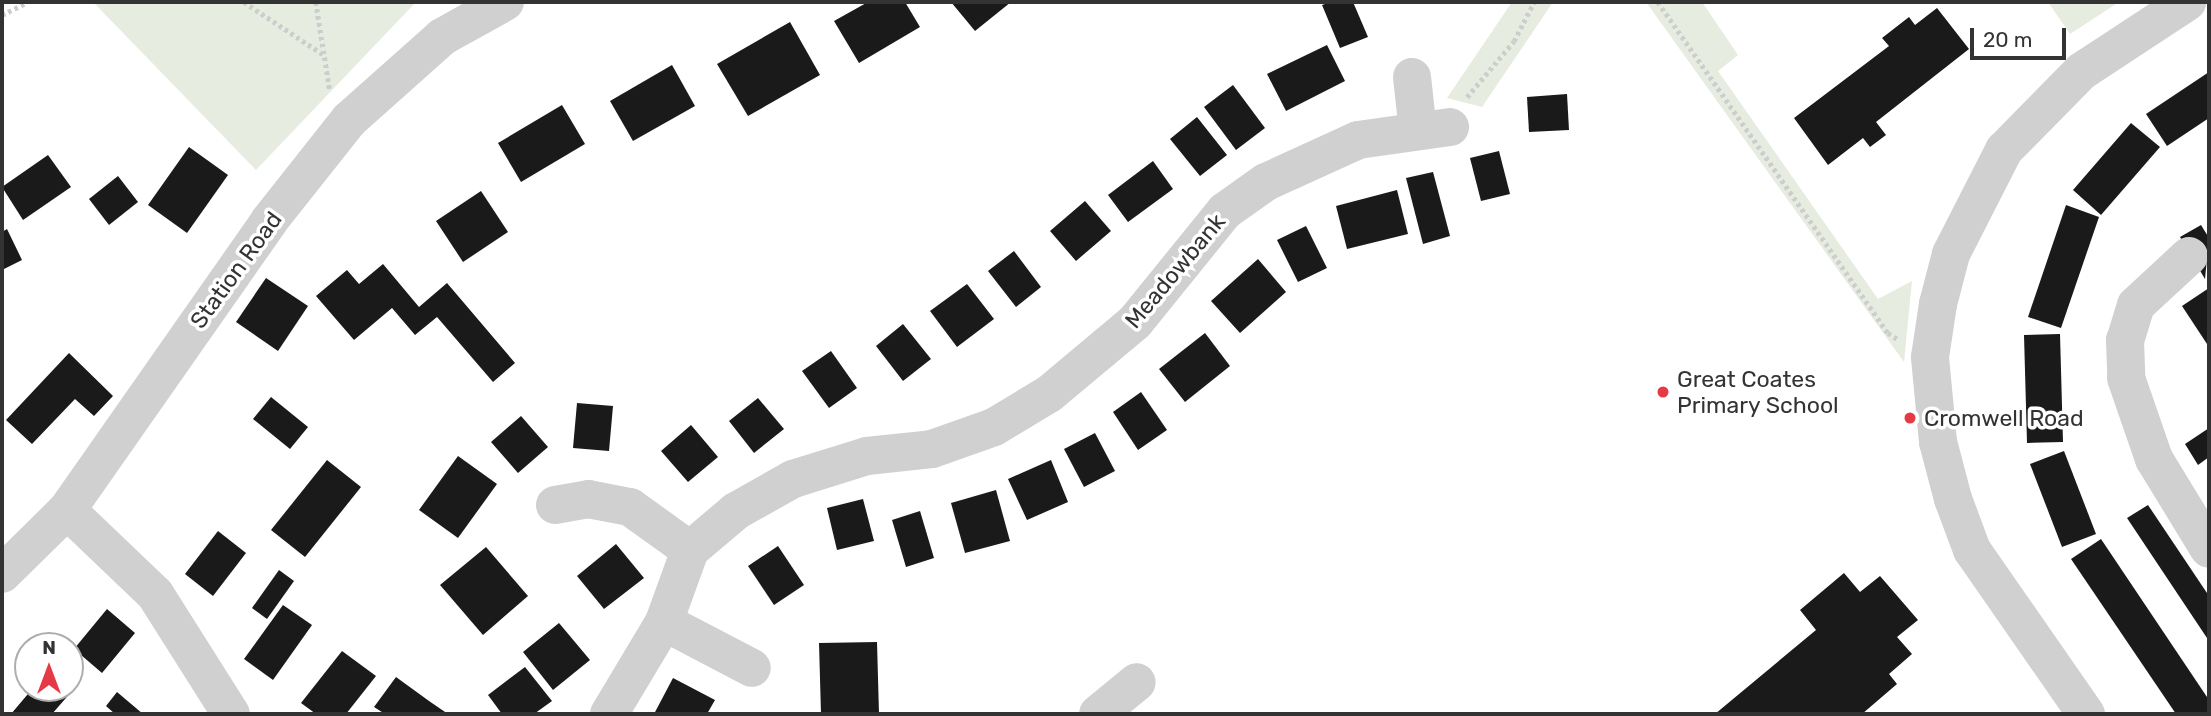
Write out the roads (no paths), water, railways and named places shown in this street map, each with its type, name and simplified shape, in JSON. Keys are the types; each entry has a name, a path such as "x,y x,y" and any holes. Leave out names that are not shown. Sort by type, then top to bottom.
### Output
{"street":[{"name":"Station Road","path":"2,574 67,510 269,221 337,136 394,75 505,2"},
{"path":"2072,709 1972,550 1938,442 1930,358 1951,254 2004,150 2082,71 2187,2"},
{"name":"Meadowbank","path":"609,714 664,622 690,550 736,511 793,479 867,456 932,449 994,427 1049,394 1135,322 1216,220 1266,182 1358,141 1434,129 1412,77"},
{"path":"2189,256 2136,305 2126,340 2126,378 2154,459 2209,549"},
{"path":"555,505 588,499 630,507 690,550"},
{"path":"67,510 155,594 231,714"},
{"path":"664,622 752,668"},
{"path":"1098,714 1137,682"}],"place":[{"name":"Great Coates Primary School","path":"1663,392"},
{"name":"Cromwell Road","path":"1910,418"}]}
